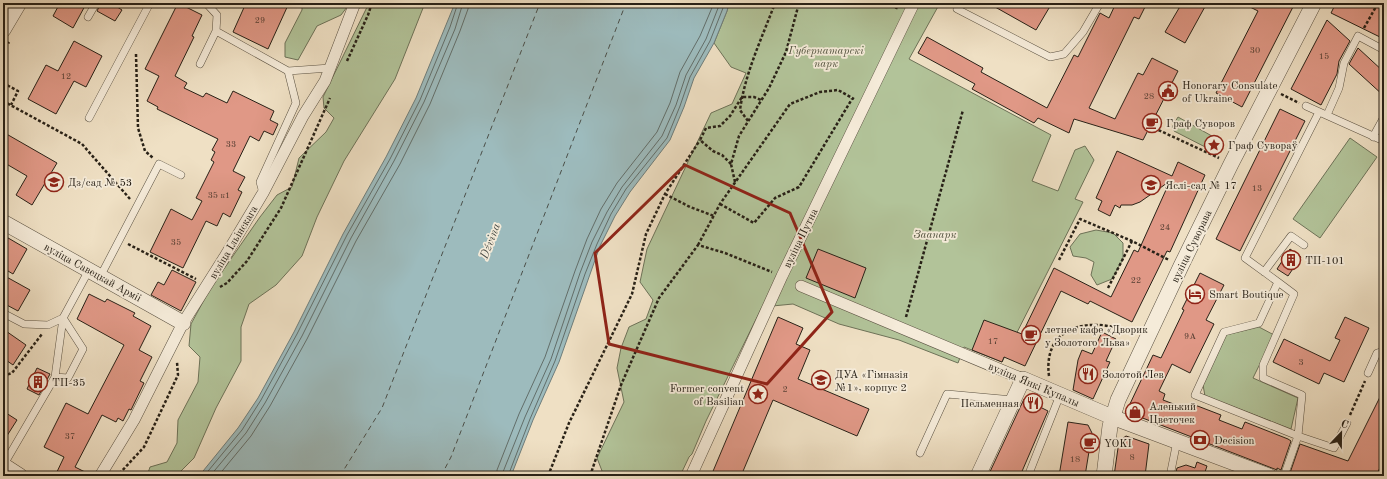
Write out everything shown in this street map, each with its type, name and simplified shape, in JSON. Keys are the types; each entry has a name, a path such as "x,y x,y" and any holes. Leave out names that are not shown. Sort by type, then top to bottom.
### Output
{"street":[{"path":"3,30 19,3"},
{"name":"вуліца Ільінскага","path":"100,476 134,420 183,323 263,192 303,116 325,81 355,3"},
{"name":"вуліца Путна","path":"691,476 782,276 914,3"},
{"name":"вуліца Суворава","path":"1104,476 1110,426 1118,400 1184,259 1314,3"},
{"name":"вуліца Савецкай Арміі","path":"3,222 183,323"},
{"name":"вуліца Янкі Купалы","path":"801,286 1112,417 1269,476"},
{"path":"978,476 1023,379"},
{"path":"3,466 20,476"}],"lane":[{"path":"88,17 96,3"},
{"path":"88,118 150,3"},
{"path":"200,64 216,31 217,16 207,3"},
{"path":"958,9 1050,57 1064,54 1082,32 1100,3"},
{"path":"216,31 288,71 330,68"},
{"path":"1326,116 1339,88 1344,63 1358,36 1384,50"},
{"path":"263,192 260,182 296,104 288,71"},
{"path":"1306,106 1384,141"},
{"path":"1284,476 1298,436 1302,395 1263,378 1263,366 1294,294 1245,258 1319,112"},
{"path":"1374,137 1384,117"},
{"path":"3,466 55,377 63,318 119,240 159,164 181,175"},
{"path":"1264,272 1291,236 1304,245"},
{"path":"1278,282 1259,323 1224,332 1195,395 1298,436 1334,448 1347,423"},
{"path":"3,313 24,324 48,326 63,318"},
{"path":"55,377 68,378 83,349 63,318"},
{"path":"1368,373 1378,353 1384,351"},
{"path":"920,453 947,394 1013,400"},
{"path":"1028,476 1060,395"},
{"path":"1170,476 1174,449 1177,441"}],"path":[{"path":"346,65 372,3"},
{"path":"748,121 740,110 742,97 749,73 775,3"},
{"path":"735,183 731,164 739,136 769,88 786,52 799,3"},
{"path":"1358,36 1369,21 1378,3"},
{"path":"136,54 138,128 145,151 159,164"},
{"path":"3,83 18,91 11,105"},
{"path":"590,476 621,385 659,298 698,246 720,204 790,104 820,92 838,90 852,99 799,187 775,198 754,223 720,204"},
{"path":"199,298 227,283 247,261 281,208 333,93"},
{"path":"1280,93 1306,106"},
{"path":"742,97 754,97 761,100"},
{"path":"548,476 569,423 632,294 646,234 665,194 700,140 706,128 720,126 730,116 742,97"},
{"path":"3,101 82,144 137,207"},
{"path":"904,330 963,110"},
{"path":"1154,128 1223,160"},
{"path":"700,140 712,151 722,155 731,164"},
{"path":"665,194 690,207 714,216"},
{"path":"1059,260 1080,219 1172,262"},
{"path":"119,240 207,284"},
{"path":"1108,288 1132,242"},
{"path":"698,246 725,253 782,276"},
{"path":"1050,381 1048,364 1051,348 1059,336 1071,329 1094,325 1122,328 1136,335"},
{"path":"3,376 12,373 48,326"},
{"path":"115,476 120,473 144,447 178,375 175,340"},
{"path":"1347,423 1368,373"}],"highlighted area":[{"path":"685,165 790,213 832,312 767,384 609,344 595,253"}],"green space":[{"path":"302,3 350,3 341,15 317,26 298,60 285,57 285,43 302,10"},
{"path":"369,3 425,3 395,79 344,161 317,217 302,256 276,285 249,304 241,327 241,361 216,408 194,458 176,476 147,476 150,467 167,462 177,443 178,420 198,382 200,357 189,346 191,324 210,289 260,217 277,195 292,187 299,158 326,132 334,118 324,108 323,97"},
{"path":"729,3 940,3 909,59 1051,135 1032,181 1058,191 1075,150 1085,146 1094,160 1075,199 1083,202 1002,362 964,347 958,363 899,340 839,324 793,304 762,307 680,476 604,476 597,458 624,402 617,368 621,348 629,327 646,319 653,300 640,282 647,249 711,113 732,104 746,73 731,67 714,43"},
{"path":"1178,117 1219,140 1213,151 1174,131 1172,127"},
{"path":"1350,138 1377,157 1320,238 1293,219"},
{"path":"1096,230 1113,233 1123,243 1123,259 1112,279 1097,285 1091,275 1094,262 1086,258 1073,256 1070,247 1080,234"},
{"path":"1259,327 1274,335 1253,378 1298,398 1291,429 1205,396 1203,385 1226,335"}],"water":[{"name":"Dźvina","path":"455,3 729,3 714,43 694,78 670,140 630,192 615,216 600,246 559,362 533,420 511,476 199,476 238,428 258,398 294,332 343,234 386,157 416,98"}],"building":[{"path":"60,3 90,3 89,6 86,4 73,28 53,16"},
{"path":"101,3 111,3 122,10 115,21 97,11"},
{"path":"178,3 202,15 192,36 194,37 175,76 187,83 184,88 203,97 206,93 227,103 233,91 274,111 270,120 278,124 273,135 264,131 259,141 250,136 233,171 245,177 238,190 242,192 230,217 223,213 217,226 206,221 183,268 150,252 171,209 192,220 202,201 196,198 214,162 211,160 215,152 212,150 218,139 157,109 158,107 147,101 159,76 145,69"},
{"path":"246,3 289,3 268,49 233,32"},
{"path":"988,3 1052,3 1036,30"},
{"path":"1116,3 1147,3 1139,19 1134,17 1089,108 1115,119 1138,73 1143,75 1152,58 1178,71 1143,140 1074,119 1069,133 1038,118 1034,123 972,89 975,84 918,53 927,37 983,68 981,72 1047,108 1074,55 1078,57 1100,13 1109,18"},
{"path":"1182,3 1207,3 1185,43 1165,32"},
{"path":"1242,3 1295,3 1242,107 1216,93 1258,11"},
{"path":"1336,3 1384,3 1384,39 1331,13"},
{"path":"1327,20 1350,41 1339,61 1337,74 1321,105 1291,89"},
{"path":"74,41 102,56 86,87 74,81 56,114 28,99 46,65 58,71"},
{"path":"1358,48 1384,72 1384,96 1349,64"},
{"path":"1280,109 1305,121 1240,251 1216,239"},
{"path":"3,132 57,163 32,205 16,195 27,176 3,162"},
{"path":"1117,151 1172,176 1178,162 1205,175 1170,252 1167,251 1132,322 1090,301 1088,304 1061,291 1025,366 1004,357 1002,362 972,350 984,320 1022,334 1054,268 1111,297 1134,250 1138,252 1170,181 1140,202 1132,205 1121,205 1120,208 1115,205 1110,216 1098,210 1102,201 1096,198"},
{"path":"3,235 27,249 13,274 3,268"},
{"path":"818,249 866,268 855,298 806,278"},
{"name":"ТП-101","path":"1290,249 1301,257 1288,276 1277,269"},
{"path":"172,270 196,282 181,311 151,295 158,282 164,285"},
{"path":"1200,273 1224,285 1206,320 1214,324 1190,373 1172,364 1159,391 1165,394 1163,400 1192,411 1195,405 1221,415 1219,420 1242,429 1245,422 1288,439 1291,441 1281,470 1277,468 1277,470 1140,417 1129,406 1153,355 1161,358 1184,310 1182,309"},
{"path":"3,275 30,290 18,311 3,303"},
{"path":"89,294 105,302 107,299 135,313 133,316 151,326 139,350 152,357 140,381 144,383 131,410 129,409 123,421 118,418 116,422 102,415 75,467 93,476 55,476 64,457 44,447 66,403 88,414 124,345 77,319"},
{"path":"778,317 803,328 796,344 810,350 798,379 869,409 857,436 773,400 741,476 711,476"},
{"path":"1345,317 1369,328 1344,382 1324,373 1319,384 1273,362 1284,339 1330,361 1340,340 1335,338"},
{"path":"3,329 26,345 13,365 3,358"},
{"name":"Золотой Лев","path":"1102,332 1116,339 1106,361 1110,362 1093,399 1073,390 1078,360 1082,350 1092,354"},
{"name":"ТП-35","path":"37,368 50,374 39,395 27,389"},
{"path":"1384,389 1384,459 1376,476 1299,476 1290,473 1300,444 1348,461"},
{"path":"1024,399 1048,411 1020,476 988,476"},
{"path":"3,411 17,420 3,442"},
{"path":"1068,422 1088,425 1092,433 1085,476 1059,476"},
{"path":"1126,436 1149,444 1145,476 1114,476 1119,441"},
{"path":"1197,462 1207,466 1205,472 1213,476 1175,476 1177,468 1186,465 1195,468"}],"ferry route":[{"path":"340,476 382,408 540,3"},
{"path":"441,476 451,457 626,3"}],"place":[{"name":"Honorary Consulate of Ukraine","path":"1168,91"},
{"name":"Граф Суворов","path":"1152,123"},
{"name":"Граф Сувораў","path":"1214,145"},
{"name":"Дз/сад № 53","path":"54,182"},
{"name":"Яслі-сад № 17","path":"1151,185"},
{"name":"ТП-101","path":"1291,260"},
{"name":"Smart Boutique","path":"1195,294"},
{"name":"летнее кафе «Дворик у Золотого Льва»","path":"1031,335"},
{"name":"Золотой Лев","path":"1088,374"},
{"name":"ДУА «Гімназія №1», корпус 2","path":"821,380"},
{"name":"ТП-35","path":"38,382"},
{"name":"Former convent of Basilian","path":"758,394"},
{"name":"Пельменная","path":"1033,403"},
{"name":"Аленький Цветочек","path":"1135,412"},
{"name":"Decision","path":"1200,440"},
{"name":"YOKI","path":"1090,443"}],"park label":[{"name":"Губернатарскі парк","path":"826,56"},
{"name":"Заапарк","path":"935,234"}]}
